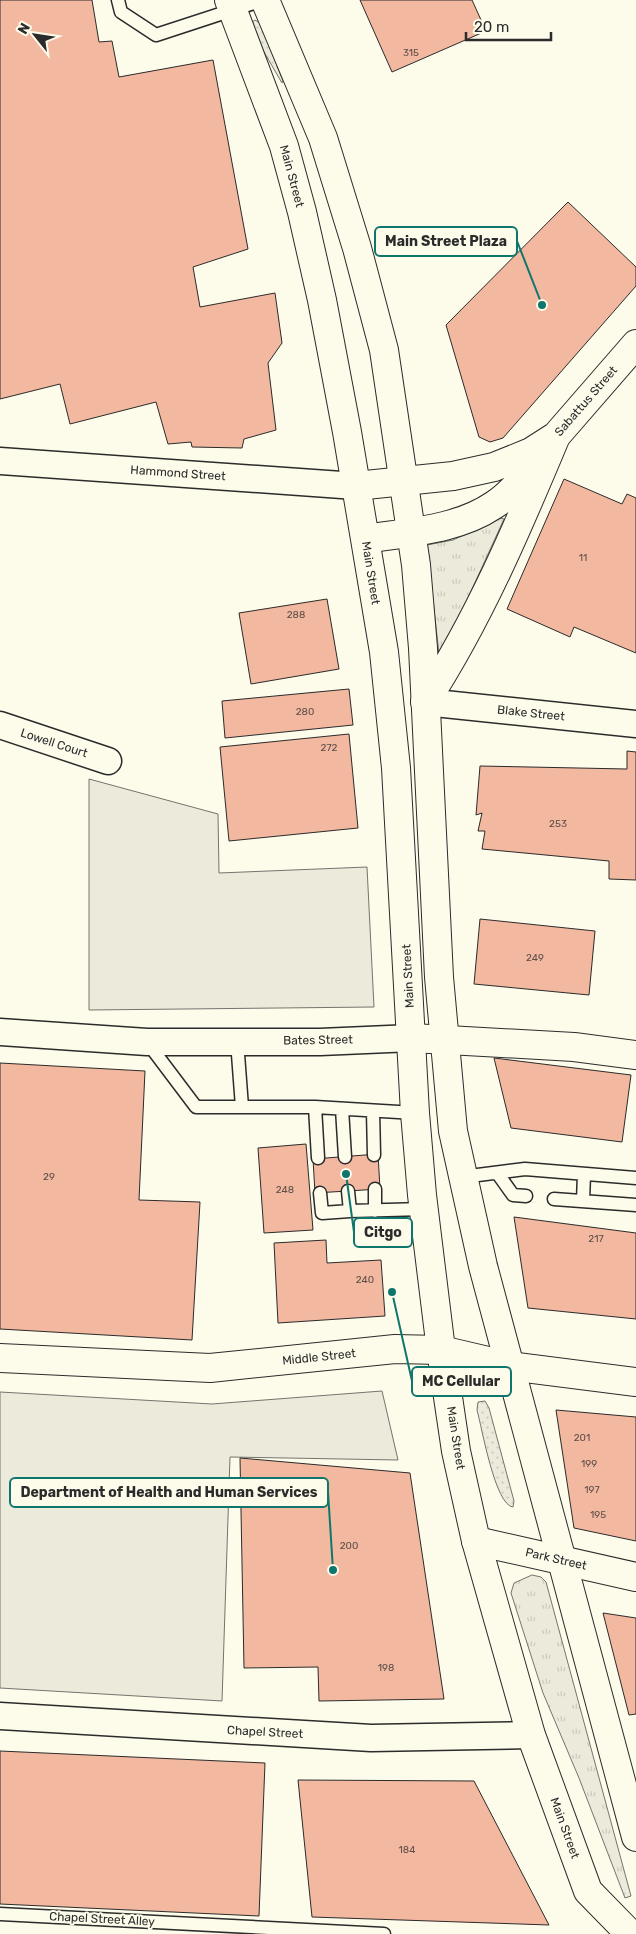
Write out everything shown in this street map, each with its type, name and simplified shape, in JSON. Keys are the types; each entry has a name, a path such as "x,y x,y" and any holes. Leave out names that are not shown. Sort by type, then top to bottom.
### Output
{"main road":[{"path":"264,0 323,138 357,248 384,350 411,532 422,639 438,967 453,1132 462,1177 560,1560 636,1837"},
{"name":"Main Street","path":"231,5 284,146 302,212 322,300 366,539 391,705 415,1113 424,1210 456,1452 476,1541 530,1735 588,1891 630,1934"},
{"name":"Sabattus Street","path":"356,486 454,476 494,468 531,452 556,436 636,344"},
{"path":"366,539 450,524 469,518 495,505 518,485 556,436"},
{"path":"425,702 451,662 468,629 521,521 556,436"},
{"name":"Bates Street","path":"412,1038 574,1047 636,1055"},
{"name":"Middle Street","path":"0,1358 210,1368 395,1349 441,1350 510,1366 636,1382"},
{"name":"Park Street","path":"476,1541 636,1577"}],"street":[{"name":"Hammond Street","path":"0,461 356,486"},
{"name":"Blake Street","path":"425,702 636,724"},
{"name":"Lowell Court","path":"0,725 50,740 108,761"},
{"name":"Bates Street","path":"0,1032 147,1042 320,1042 412,1038"},
{"name":"Chapel Street","path":"0,1716 371,1738 530,1735"}],"lane":[{"path":"118,0 120,12 156,35 231,5 264,0"},
{"path":"237,1041 242,1107"},
{"path":"147,1042 196,1107 315,1107 415,1113"},
{"path":"315,1107 318,1158"},
{"path":"342,1109 345,1157"},
{"path":"373,1111 374,1155"},
{"path":"462,1177 498,1174 525,1169 636,1178"},
{"path":"498,1174 513,1196 526,1196"},
{"path":"582,1201 584,1174"},
{"path":"375,1189 375,1210"},
{"path":"348,1191 350,1212"},
{"path":"320,1193 322,1213 424,1210"},
{"path":"554,1199 636,1204"},
{"name":"Chapel Street Alley","path":"0,1914 384,1934"}],"green space":[{"path":"255,20 260,23 283,81 282,83 264,52 253,26 252,22"},
{"path":"501,518 504,519 442,655 439,654 427,545 453,540"},
{"path":"485,1401 489,1408 514,1501 513,1507 506,1503 500,1494 490,1465 477,1410 478,1402"},
{"path":"532,1575 541,1577 546,1582 631,1896 625,1898 579,1778 543,1693 511,1593 514,1583"}],"shaded area":[{"path":"89,779 218,814 219,873 367,867 374,1007 89,1010"},
{"path":"382,1391 398,1460 230,1457 222,1701 0,1688 0,1392 212,1404"}],"building":[{"path":"0,0 92,0 99,42 112,41 119,77 213,60 248,249 193,267 200,307 275,293 282,343 268,363 276,430 244,439 242,448 192,447 191,442 168,444 156,402 70,424 60,384 0,399"},
{"path":"360,0 472,0 486,31 392,72"},
{"path":"568,202 636,267 636,286 503,438 490,442 479,437 446,325"},
{"path":"564,479 622,504 627,494 636,498 636,653 574,627 570,637 507,609"},
{"path":"327,599 339,669 251,684 239,613"},
{"path":"349,689 353,725 225,738 222,701"},
{"path":"349,734 358,828 229,841 220,747"},
{"path":"627,751 636,752 636,880 609,879 609,861 482,849 485,831 478,831 482,813 476,815 480,766 627,769"},
{"path":"480,919 595,931 589,995 474,984"},
{"path":"494,1058 631,1075 622,1142 511,1128"},
{"path":"0,1063 145,1071 139,1200 200,1202 192,1340 0,1329"},
{"path":"306,1144 313,1230 264,1233 258,1148"},
{"path":"378,1154 380,1189 315,1193 313,1159"},
{"path":"514,1217 636,1233 636,1319 528,1308"},
{"path":"326,1240 327,1263 381,1260 385,1316 278,1323 274,1243"},
{"path":"556,1410 636,1417 636,1541 574,1528"},
{"path":"240,1458 410,1473 444,1699 319,1701 318,1667 244,1668"},
{"path":"603,1613 636,1618 636,1714 629,1715"},
{"path":"0,1751 265,1763 259,1916 0,1904"},
{"path":"298,1780 474,1781 549,1925 312,1917"}],"place":[{"name":"Main Street Plaza","path":"542,305"},
{"name":"Citgo","path":"346,1174"},
{"name":"MC Cellular","path":"392,1292"},
{"name":"Department of Health and Human Services","path":"333,1570"}]}
